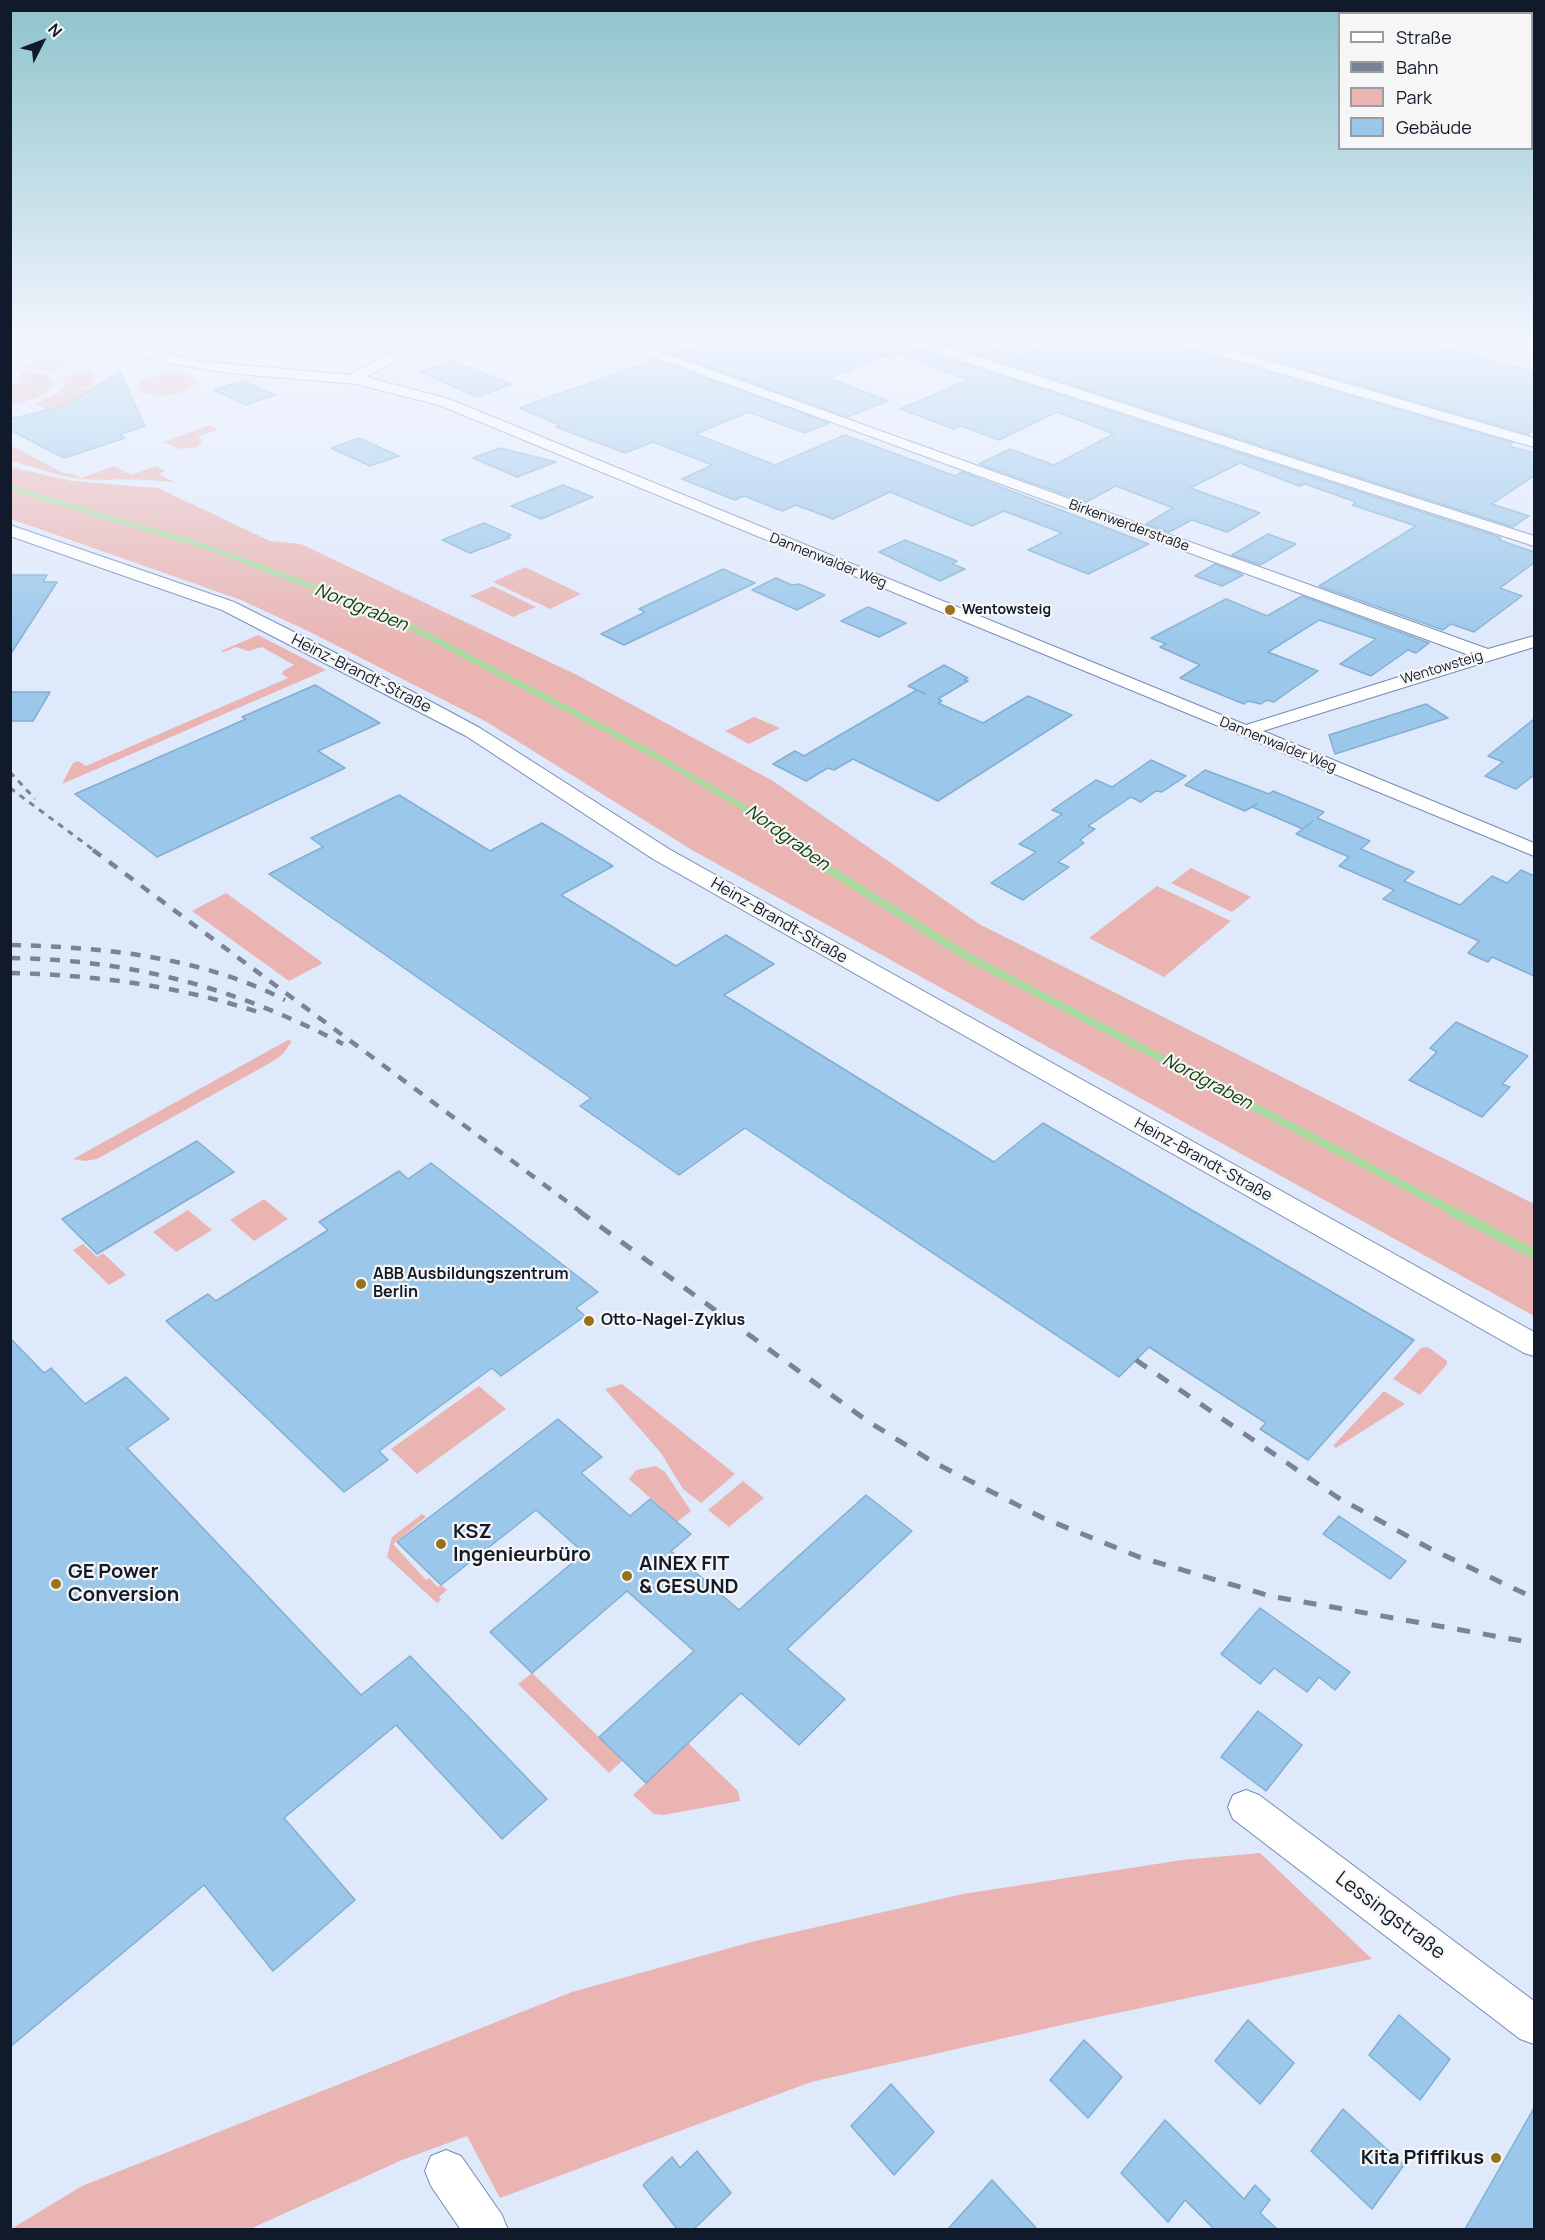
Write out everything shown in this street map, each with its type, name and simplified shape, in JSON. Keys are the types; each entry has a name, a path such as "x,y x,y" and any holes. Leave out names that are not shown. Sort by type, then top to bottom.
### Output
{"street":[{"name":"Dannenwalder Weg","path":"538,441 1534,850"},
{"name":"Birkenwerderstraße","path":"892,441 1486,655"},
{"path":"1223,441 1534,541"},
{"name":"Heinz-Brandt-Straße","path":"10,530 228,606 404,695 473,732 661,854 1534,1345"},
{"name":"Wentowsteig","path":"1247,732 1256,726 1534,641"},
{"name":"Lessingstraße","path":"1246,1807 1534,2025"},
{"path":"446,2171 487,2229"}],"green space":[{"path":"202,441 198,447 180,449 163,442"},
{"path":"12,446 65,474 70,473 81,478 114,466 131,475 156,466 165,471 159,474 176,483 83,479 65,476 11,461"},
{"path":"11,467 72,481 158,488 270,541 301,544 577,675 773,781 979,924 1534,1204 1534,1316 692,850 485,721 308,631 241,600 11,519"},
{"path":"525,567 581,594 550,609 493,582"},
{"path":"493,586 536,607 513,617 470,596"},
{"path":"258,635 326,670 62,784 73,763 78,761 86,766 288,678 282,674 283,671 294,665 262,647 248,651 236,647 221,651"},
{"path":"754,717 780,728 749,744 725,731"},
{"path":"1191,868 1251,897 1232,912 1171,883"},
{"path":"1157,886 1231,921 1164,977 1089,938"},
{"path":"226,893 323,963 289,981 192,911"},
{"path":"288,1040 292,1041 283,1054 270,1063 97,1159 85,1161 73,1159"},
{"path":"264,1199 288,1219 254,1241 230,1220"},
{"path":"188,1210 212,1230 176,1252 153,1232"},
{"path":"83,1244 97,1257 103,1253 126,1275 109,1285 73,1250"},
{"path":"1428,1347 1447,1361 1447,1364 1420,1395 1393,1379 1421,1348"},
{"path":"622,1384 735,1474 701,1503 683,1489 661,1453 605,1389"},
{"path":"479,1386 506,1409 417,1474 391,1449"},
{"path":"1384,1391 1405,1404 1336,1448 1333,1446"},
{"path":"656,1466 665,1472 691,1511 677,1522 629,1479 636,1470"},
{"path":"743,1481 764,1498 729,1527 708,1510"},
{"path":"422,1514 426,1517 393,1544 426,1580 429,1578 438,1587 441,1585 447,1590 439,1597 441,1600 437,1603 387,1557 392,1537"},
{"path":"532,1673 623,1760 609,1773 518,1684"},
{"path":"688,1743 738,1791 740,1801 663,1815 654,1814 633,1795"},
{"path":"1260,1853 1372,1959 1084,2020 811,2082 500,2198 467,2136 402,2160 250,2229 11,2229 82,2186 572,1992 755,1941 963,1894 1182,1860"}],"building":[{"path":"30,441 117,441 64,458"},
{"path":"352,441 365,441 399,456 370,466 331,448"},
{"path":"592,441 713,441 775,465 832,441 860,441 955,476 962,472 1149,544 1088,574 1028,550 1062,533 1004,511 972,526 890,492 833,519 796,505 782,511 744,496 735,500 682,479 712,465 653,442 625,453"},
{"path":"1101,441 1201,441 1499,537 1501,539 1499,540 1534,552 1534,563 1500,588 1522,596 1474,632 1451,624 1443,630 1319,586 1416,526 1352,505 1356,502 1305,484 1299,486 1240,463 1190,488 1260,513 1227,532 1192,520 1169,532 1146,524 1173,508 1116,486 1086,502 979,464 1010,449 1054,465"},
{"path":"1245,441 1504,441 1513,443 1509,446 1534,453 1534,476 1492,504 1529,516 1513,527"},
{"path":"500,448 556,462 517,477 473,458"},
{"path":"563,485 593,497 541,519 511,506"},
{"path":"484,523 511,535 507,537 510,538 470,553 442,540"},
{"path":"1268,534 1296,544 1260,565 1232,555"},
{"path":"905,540 957,561 952,564 965,569 940,581 879,552"},
{"path":"1215,564 1243,575 1222,586 1195,576"},
{"path":"723,569 755,583 624,645 601,634 645,612 639,609"},
{"path":"10,575 47,575 43,582 57,582 10,655"},
{"path":"776,578 792,585 799,584 825,595 797,610 752,590"},
{"path":"1302,596 1429,643 1416,653 1408,650 1371,676 1340,664 1376,639 1319,620 1268,652 1318,671 1274,702 1267,700 1261,704 1248,701 1244,704 1180,678 1200,665 1160,647 1166,644 1151,638 1226,599 1267,616"},
{"path":"868,607 906,623 879,637 841,621"},
{"path":"944,665 968,678 964,680 968,681 938,699 942,701 938,703 983,723 1028,696 1072,715 938,801 853,759 834,770 828,768 806,781 773,764 795,751 804,756 917,690 908,686"},
{"path":"315,685 380,723 318,751 345,768 157,857 75,794 246,719 242,717"},
{"path":"10,692 50,692 33,721 10,721"},
{"path":"1426,704 1448,718 1335,754 1329,735"},
{"path":"1534,719 1534,775 1516,789 1485,776 1503,762 1488,756"},
{"path":"1151,760 1186,776 1162,792 1156,791 1141,802 1131,797 1088,826 1095,829 1080,840 1084,843 1058,862 1069,867 1023,900 991,883 1036,852 1019,844 1062,814 1052,810 1096,780 1112,787"},
{"path":"1205,770 1269,794 1273,791 1324,812 1317,818 1370,841 1361,849 1414,872 1404,881 1460,905 1492,876 1507,883 1521,870 1534,876 1534,976 1492,957 1488,962 1468,953 1479,941 1383,899 1394,890 1339,866 1349,857 1296,834 1303,829 1252,807 1257,804 1245,811 1185,785"},
{"path":"399,795 490,851 542,823 613,866 561,895 676,966 726,935 774,964 724,995 994,1162 1043,1123 1414,1340 1308,1460 1260,1429 1266,1423 1149,1347 1119,1377 745,1128 679,1175 580,1106 591,1098 269,874 323,847 311,838"},
{"path":"1456,1022 1528,1056 1502,1084 1510,1087 1482,1117 1409,1080 1437,1052 1430,1048"},
{"path":"197,1141 234,1172 97,1254 62,1219"},
{"name":"ABB Ausbildungszentrum Berlin","path":"431,1163 598,1292 576,1308 585,1316 501,1376 492,1368 379,1451 388,1460 344,1492 166,1321 208,1294 216,1301 328,1230 319,1222 399,1171 408,1179"},
{"path":"10,1338 44,1373 51,1368 85,1404 126,1377 169,1419 127,1448 361,1695 410,1656 547,1799 502,1839 396,1725 284,1818 355,1900 273,1971 204,1885 10,2047"},
{"path":"558,1419 602,1457 581,1473 630,1516 650,1499 691,1534 671,1551 739,1610 866,1495 912,1531 787,1649 845,1699 799,1745 741,1693 646,1783 599,1737 694,1651 627,1591 532,1673 490,1632 584,1553 536,1510 441,1585 397,1542"},
{"path":"1339,1516 1406,1561 1390,1579 1323,1534"},
{"path":"1260,1608 1350,1672 1335,1690 1319,1677 1307,1692 1274,1668 1260,1684 1221,1654"},
{"path":"1258,1711 1302,1745 1266,1791 1221,1757"},
{"path":"1399,2015 1450,2059 1420,2100 1369,2055"},
{"path":"1248,2020 1294,2063 1260,2104 1215,2061"},
{"path":"1084,2040 1122,2077 1088,2118 1050,2080"},
{"path":"891,2084 934,2132 894,2175 851,2126"},
{"path":"1534,2108 1534,2229 1465,2229"},
{"path":"1343,2109 1404,2165 1372,2209 1311,2151"},
{"path":"1165,2120 1244,2199 1255,2185 1270,2200 1260,2213 1277,2229 1214,2229 1185,2200 1168,2222 1121,2173"},
{"path":"697,2151 731,2193 694,2229 677,2229 643,2185 672,2157 680,2168"},
{"path":"992,2180 1037,2229 948,2229"}],"waterway":[{"name":"Nordgraben","path":"10,488 204,546 253,564"},
{"name":"Nordgraben","path":"249,563 353,602 415,629 649,752 769,822 806,851"},
{"name":"Nordgraben","path":"804,850 827,868 968,957 1455,1212"},
{"name":"Nordgraben","path":"1452,1211 1534,1254"}],"railway":[{"path":"10,772 35,799"},
{"path":"10,788 95,851"},
{"path":"93,850 581,1212"},
{"path":"11,945 81,948 186,964 253,985 285,1000"},
{"path":"10,958 99,964 182,980 262,1007 343,1044"},
{"path":"10,973 107,979 170,989 264,1014"},
{"path":"579,1211 866,1420 933,1462 1043,1518 1139,1557 1270,1596 1534,1643"},
{"path":"1136,1360 1337,1497 1429,1548 1534,1598"}],"place":[{"name":"Wentowsteig","path":"950,610"},
{"name":"ABB Ausbildungszentrum Berlin","path":"361,1284"},
{"name":"Otto-Nagel-Zyklus","path":"589,1321"},
{"name":"KSZ Ingenieurbüro","path":"441,1544"},
{"name":"AINEX FIT & GESUND","path":"627,1576"},
{"name":"GE Power Conversion","path":"56,1584"},
{"name":"Kita Pfiffikus","path":"1496,2158"}]}
